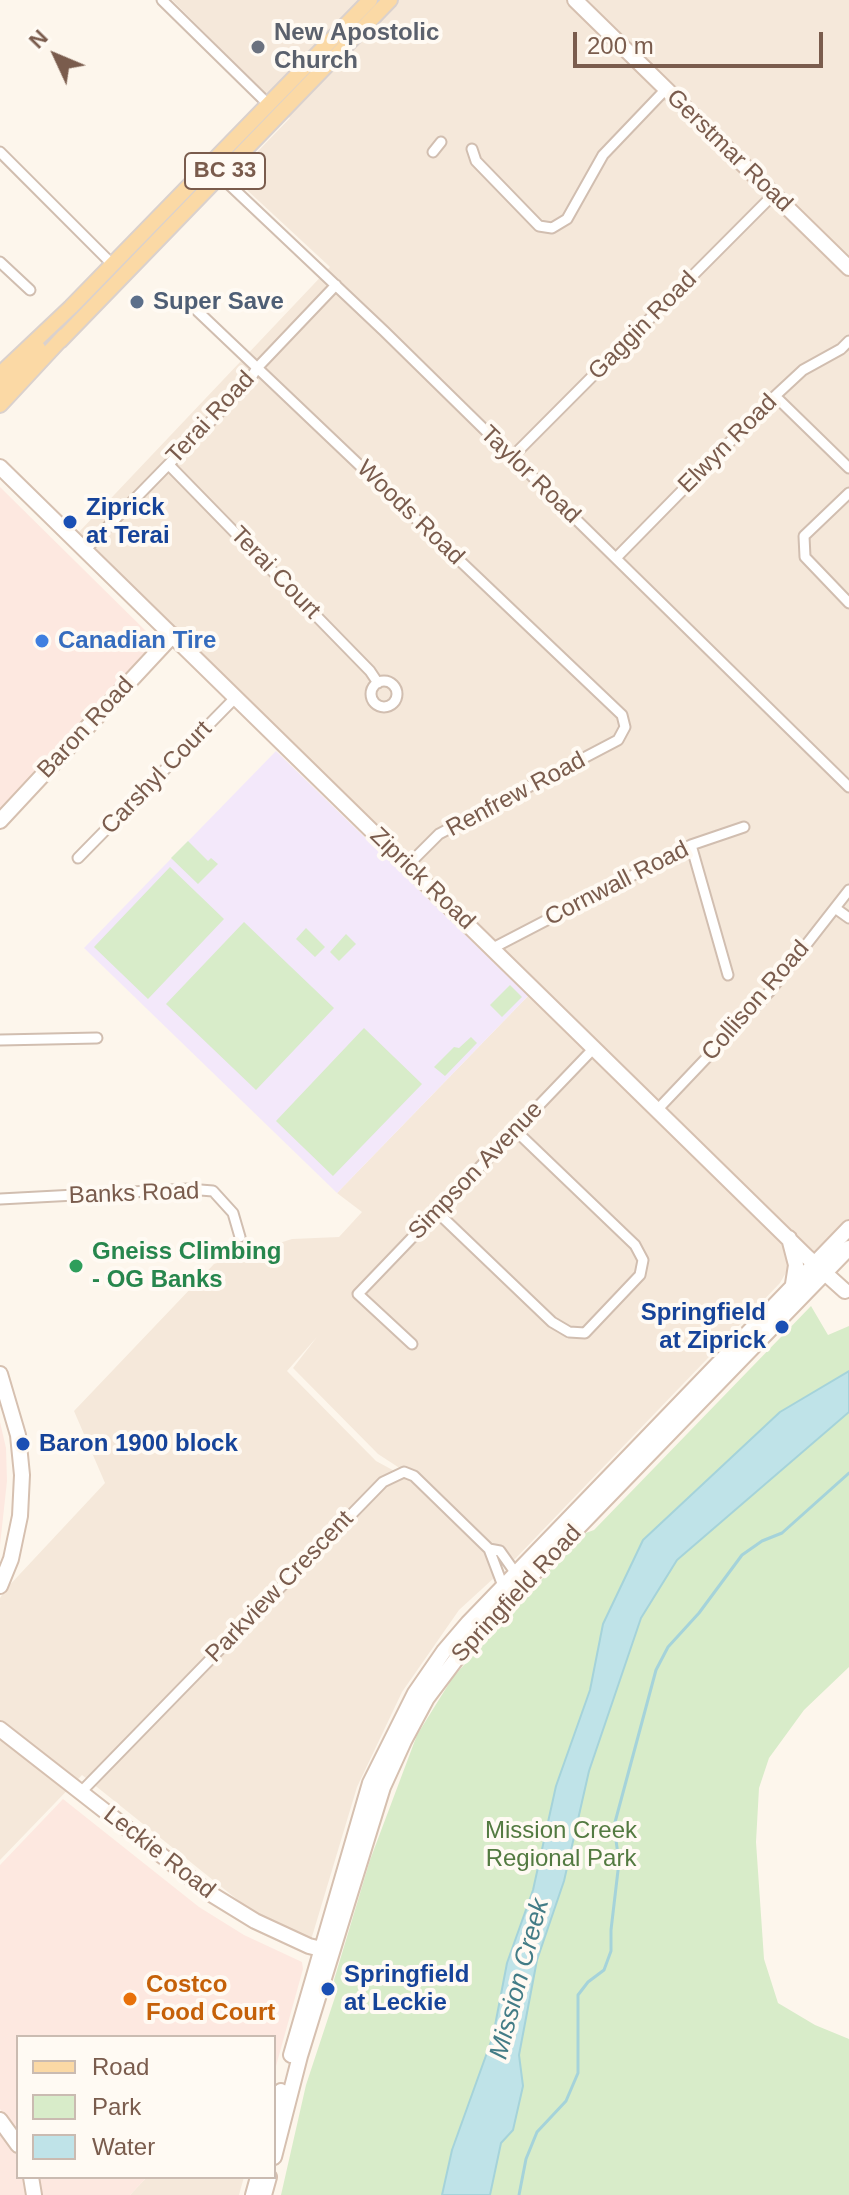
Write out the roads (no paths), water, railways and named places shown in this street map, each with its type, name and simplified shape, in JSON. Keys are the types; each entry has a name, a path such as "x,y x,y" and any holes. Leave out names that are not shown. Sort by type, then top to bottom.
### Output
{"main road":[{"name":"BC 33","path":"0,405 214,170 268,104 370,0"},
{"name":"BC 33","path":"1,373 390,0"},
{"name":"Gerstmar Road","path":"575,0 849,268"},
{"name":"BC 33","path":"60,341 109,281 113,275 112,264"},
{"path":"0,390 71,307"},
{"name":"Ziprick Road","path":"0,467 845,1291"},
{"name":"Baron Road","path":"0,821 173,635"},
{"name":"Springfield Road","path":"276,2149 370,1783 395,1729 444,1651 503,1586 519,1579 820,1268 849,1228"},
{"path":"788,1236 796,1265 791,1288"},
{"name":"Springfield Road","path":"276,2112 383,1787 427,1698 519,1579 791,1288 849,1248"},
{"path":"0,1374 18,1435 22,1475 20,1516 11,1559 0,1586"},
{"name":"Leckie Road","path":"0,1729 211,1894 255,1921 327,1950"},
{"path":"0,2120 16,2142"}],"street":[{"path":"162,0 268,104"},
{"path":"472,149 476,161 539,226 552,228 567,219 603,155 666,89"},
{"path":"433,152 441,142"},
{"path":"0,152 112,264"},
{"name":"Taylor Road","path":"214,170 336,285 849,787"},
{"name":"Gaggin Road","path":"512,457 774,194"},
{"path":"0,262 30,290"},
{"name":"Terai Road","path":"85,550 247,384 257,368 336,285"},
{"name":"Woods Road","path":"189,303 622,715 625,727"},
{"name":"Elwyn Road","path":"616,558 775,396 803,370 841,349 849,341"},
{"path":"775,396 849,468"},
{"name":"Terai Court","path":"169,465 370,671 378,683"},
{"path":"849,493 804,536 805,557 849,603"},
{"name":"Carshyl Court","path":"78,858 236,697"},
{"name":"Renfrew Road","path":"408,865 439,834 604,749 618,740 625,727"},
{"name":"Cornwall Road","path":"493,948 691,845 744,827"},
{"path":"691,845 728,975"},
{"name":"Collison Road","path":"658,1109 770,991 849,890"},
{"path":"835,908 849,918"},
{"path":"0,1040 97,1038"},
{"name":"Simpson Avenue","path":"412,1344 358,1294 595,1047"},
{"path":"437,1212 552,1322 569,1332 585,1333 640,1275 643,1260 635,1245 515,1130"},
{"name":"Banks Road","path":"0,1199 188,1189 213,1191 233,1213 240,1237"},
{"name":"Parkview Crescent","path":"81,1792 383,1482 404,1472 414,1476 489,1549 503,1586"},
{"name":"Parkview Crescent","path":"489,1549 500,1551 519,1579"}],"water":[{"name":"Mission Creek","path":"849,1371 849,1412 677,1560 641,1618 589,1771 564,1881 537,1960 519,2055 523,2086 513,2130 501,2143 490,2195 442,2195 452,2150 493,2036 507,1963 533,1890 556,1786 590,1690 603,1624 643,1540 780,1412"}],"waterway":[{"path":"519,2195 526,2159 537,2132 566,2101 578,2073 578,1995 588,1982 604,1970 611,1951 619,1862 614,1826 656,1670 668,1647 699,1613 742,1555 762,1541 782,1533 849,1473"}],"place":[{"name":"New Apostolic Church","path":"258,47"},
{"name":"Super Save","path":"137,302"},
{"name":"Ziprick at Terai","path":"70,522"},
{"name":"Canadian Tire","path":"42,641"},
{"name":"Gneiss Climbing - OG Banks","path":"76,1266"},
{"name":"Springfield at Ziprick","path":"782,1327"},
{"name":"Baron 1900 block","path":"23,1444"},
{"name":"Springfield at Leckie","path":"328,1989"},
{"name":"Costco Food Court","path":"130,1999"}],"park label":[{"name":"Mission Creek Regional Park","path":"561,1845"}]}
